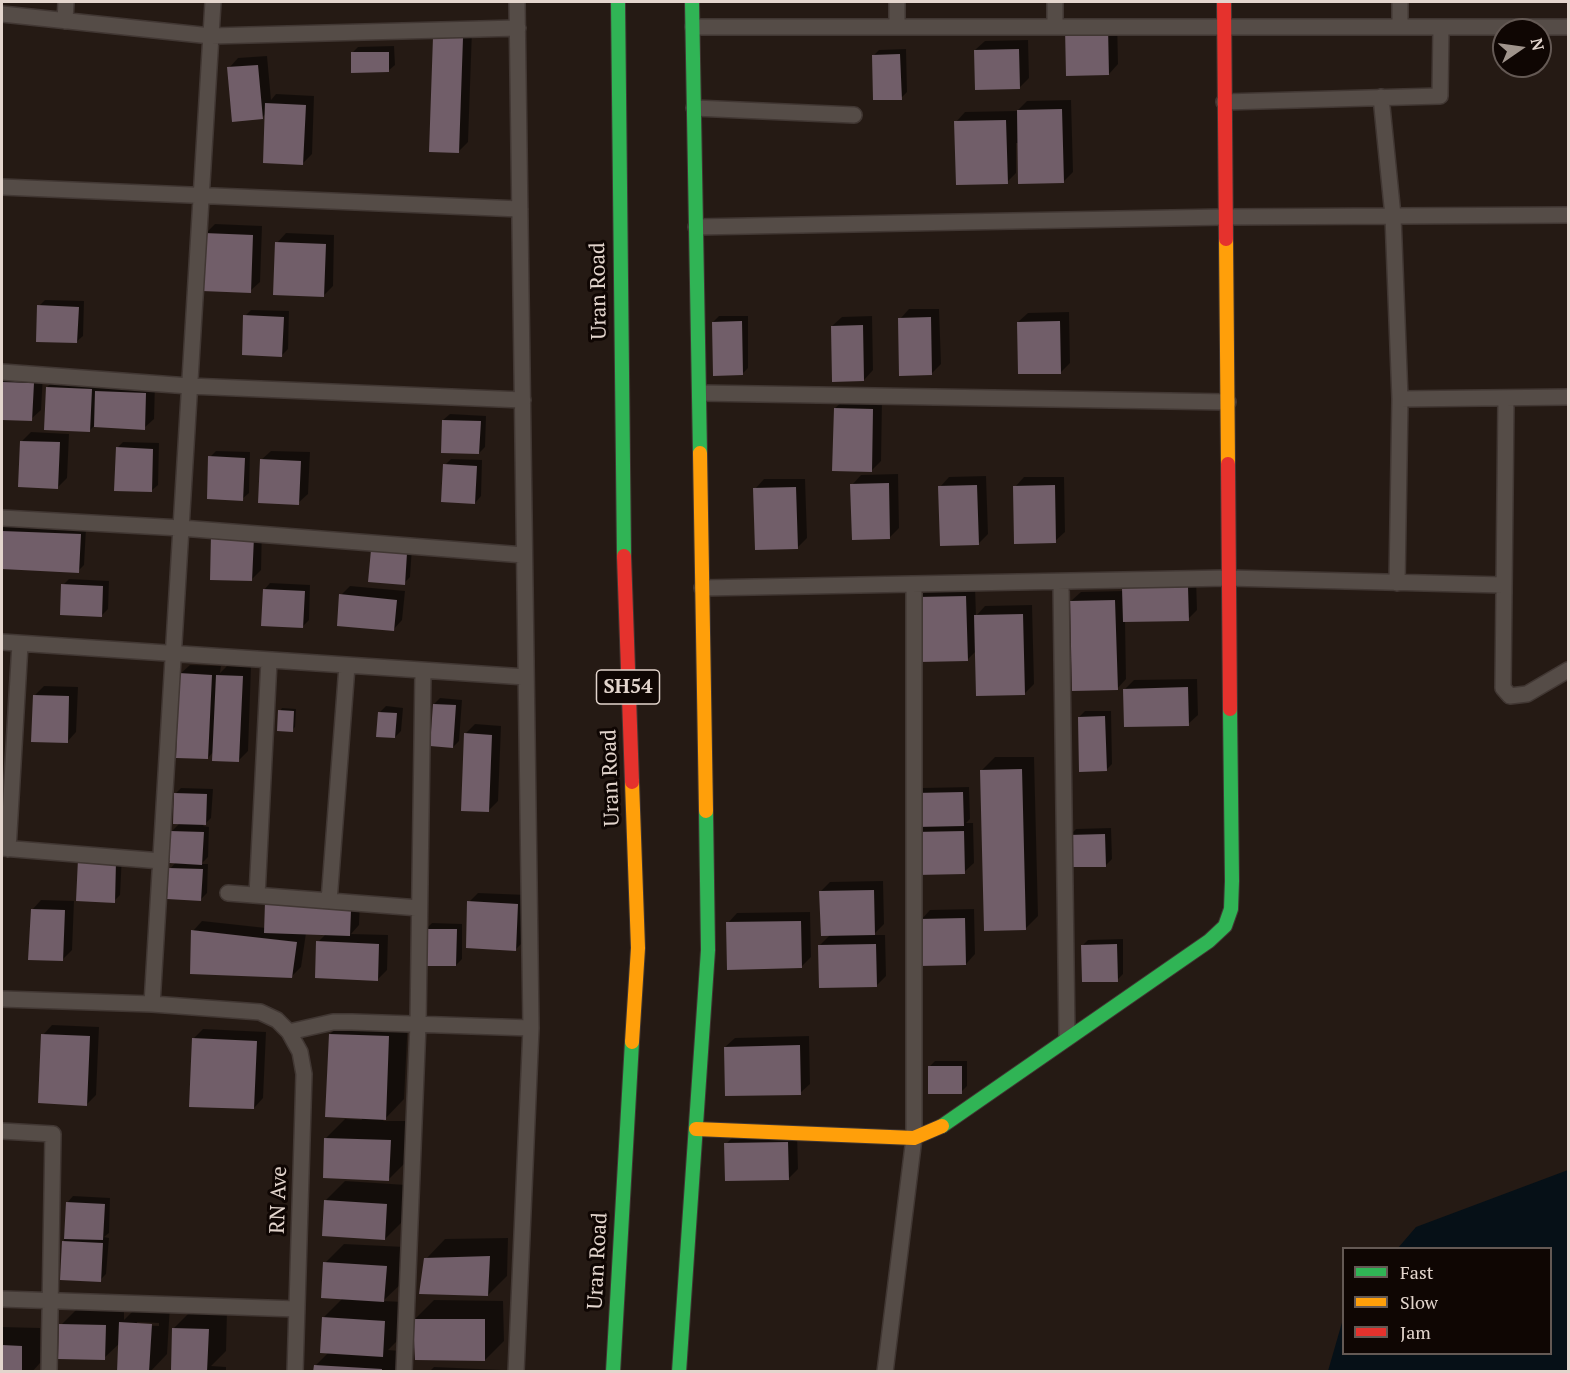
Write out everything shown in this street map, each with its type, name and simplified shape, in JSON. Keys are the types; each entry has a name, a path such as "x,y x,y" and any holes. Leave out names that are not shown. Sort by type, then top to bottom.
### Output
{"street":[{"path":"65,21 66,2"},
{"path":"152,1004 213,2"},
{"path":"516,1371 531,1028 517,2"},
{"name":"Uran Road","path":"613,1371 638,948 625,591 618,2"},
{"path":"679,1371 708,950 692,2"},
{"path":"897,2 897,27"},
{"path":"1055,2 1055,27"},
{"path":"696,1129 914,1138 937,1129 1209,941 1225,926 1231,909 1232,881 1224,217 1224,2"},
{"path":"1400,2 1400,26"},
{"path":"2,14 211,36 518,28"},
{"path":"693,27 1224,25 1569,27"},
{"path":"1224,102 1440,96 1441,27"},
{"path":"1381,97 1393,216 1400,399 1397,583"},
{"path":"694,108 854,115"},
{"path":"2,187 520,209"},
{"path":"696,226 1224,217 1569,215"},
{"path":"2,372 189,386 523,400"},
{"path":"700,393 1228,402"},
{"path":"1400,399 1569,397"},
{"path":"1506,398 1502,679 1506,694 1516,696 1527,694 1569,670"},
{"path":"2,518 181,528 524,555"},
{"path":"702,588 1062,583 1228,578 1503,585"},
{"path":"1062,583 1067,1038"},
{"path":"885,1368 914,1138 914,585"},
{"path":"2,642 526,677"},
{"path":"20,644 5,849 161,861"},
{"path":"257,895 269,661"},
{"path":"329,901 347,666"},
{"path":"404,1371 418,1024 423,671"},
{"path":"228,893 419,908"},
{"path":"2,999 152,1004 260,1012 278,1020 289,1032 333,1022 531,1028"},
{"name":"RN Ave","path":"289,1032 300,1052 304,1074 295,1371"},
{"path":"2,1131 53,1134 49,1371"},
{"path":"2,1299 297,1309"}],"shaded area":[{"path":"1568,1170 1568,1371 1328,1371 1342,1322 1342,1355 1552,1355 1552,1247 1399,1247 1416,1227"}],"building":[{"path":"1108,27 1109,75 1066,76 1065,28"},
{"path":"433,37 463,38 459,153 429,152"},
{"path":"1019,49 1020,89 975,90 974,50"},
{"path":"351,52 389,52 389,72 351,73"},
{"path":"900,54 902,100 873,100 872,55"},
{"path":"258,65 263,119 232,122 227,67"},
{"path":"265,103 306,105 303,165 263,163"},
{"path":"1062,109 1064,183 1018,184 1017,110"},
{"path":"1006,120 1008,184 956,185 954,121"},
{"path":"204,233 253,235 251,293 202,291"},
{"path":"275,242 326,244 324,297 273,295"},
{"path":"37,305 79,307 77,343 36,342"},
{"path":"243,315 284,317 282,357 242,355"},
{"path":"931,317 932,375 899,376 898,318"},
{"path":"742,321 743,375 713,376 712,322"},
{"path":"1060,321 1061,374 1018,374 1017,322"},
{"path":"863,325 864,381 832,382 831,326"},
{"path":"2,382 34,383 32,421 2,420"},
{"path":"46,387 92,389 90,432 44,430"},
{"path":"95,391 146,393 145,430 94,427"},
{"path":"834,408 873,409 872,472 832,471"},
{"path":"442,420 481,421 479,454 441,453"},
{"path":"20,441 60,442 58,489 18,487"},
{"path":"116,447 153,449 152,492 114,491"},
{"path":"208,456 245,458 243,501 207,499"},
{"path":"260,459 301,461 299,505 258,503"},
{"path":"443,464 477,466 475,504 441,502"},
{"path":"889,483 890,539 852,540 850,484"},
{"path":"977,485 979,545 940,546 938,486"},
{"path":"1055,485 1056,543 1014,544 1013,486"},
{"path":"796,487 798,549 755,550 753,488"},
{"path":"2,531 81,534 79,573 2,569"},
{"path":"211,535 254,537 252,581 210,580"},
{"path":"371,550 407,553 405,585 368,582"},
{"path":"61,584 103,586 102,617 60,615"},
{"path":"1188,587 1189,621 1123,622 1122,588"},
{"path":"263,589 305,591 303,628 261,626"},
{"path":"339,594 397,600 394,631 337,626"},
{"path":"966,596 968,661 919,662 918,597"},
{"path":"1115,600 1118,690 1072,691 1070,601"},
{"path":"1023,614 1025,695 976,696 974,615"},
{"path":"179,673 212,675 208,759 176,758"},
{"path":"216,675 243,676 239,762 212,761"},
{"path":"1188,687 1189,726 1124,727 1123,689"},
{"path":"33,695 69,696 68,743 31,742"},
{"path":"433,704 456,705 453,748 430,746"},
{"path":"278,710 294,711 293,732 277,731"},
{"path":"378,712 397,713 395,738 376,737"},
{"path":"1105,716 1107,771 1079,772 1078,717"},
{"path":"464,733 492,735 489,812 461,811"},
{"path":"1022,769 1026,930 984,931 980,770"},
{"path":"963,792 964,826 916,827 915,793"},
{"path":"174,793 207,794 206,825 173,824"},
{"path":"170,831 204,832 202,865 169,863"},
{"path":"964,831 965,874 916,875 915,832"},
{"path":"1105,834 1106,867 1069,867 1068,835"},
{"path":"78,859 116,861 115,903 76,901"},
{"path":"168,868 203,869 201,901 167,899"},
{"path":"874,890 875,935 821,936 819,891"},
{"path":"467,901 518,904 516,951 466,948"},
{"path":"265,902 351,910 350,936 264,933"},
{"path":"31,909 65,910 63,961 28,960"},
{"path":"965,918 966,965 920,966 919,919"},
{"path":"801,921 802,968 727,970 726,922"},
{"path":"425,929 457,929 456,966 424,966"},
{"path":"191,930 297,942 292,978 190,974"},
{"path":"316,941 379,944 378,981 315,978"},
{"path":"876,944 877,987 819,988 818,945"},
{"path":"1117,944 1118,982 1082,982 1081,945"},
{"path":"41,1034 90,1036 87,1106 38,1103"},
{"path":"329,1034 389,1036 386,1120 325,1117"},
{"path":"192,1038 257,1041 254,1109 189,1107"},
{"path":"800,1045 801,1095 725,1096 724,1047"},
{"path":"928,1066 962,1066 962,1094 928,1094"},
{"path":"324,1138 391,1140 389,1181 323,1178"},
{"path":"788,1142 789,1180 725,1181 724,1143"},
{"path":"324,1200 387,1204 385,1240 322,1236"},
{"path":"66,1202 105,1204 103,1240 64,1239"},
{"path":"62,1241 103,1243 101,1282 60,1280"},
{"path":"490,1256 488,1296 419,1294 424,1258"},
{"path":"323,1262 387,1266 384,1302 321,1298"},
{"path":"322,1317 385,1321 383,1357 320,1353"},
{"path":"413,1319 485,1319 485,1361 415,1360"},
{"path":"119,1322 152,1324 149,1372 117,1372"},
{"path":"59,1324 106,1325 105,1360 58,1359"},
{"path":"172,1328 209,1329 207,1372 171,1370"},
{"path":"2,1345 22,1346 22,1372 2,1372"},
{"path":"314,1365 382,1369 382,1372 313,1372"}],"traffic: fast":[{"path":"618,2 624,556"},
{"path":"692,2 700,453"},
{"path":"942,1126 1209,941 1225,926 1231,909 1232,881 1230,709"},
{"path":"679,1372 708,950 706,811"},
{"path":"613,1372 632,1042"}],"traffic: slow":[{"path":"1226,239 1228,464"},
{"path":"700,453 706,811"},
{"path":"632,782 638,948 632,1042"},
{"path":"696,1129 914,1138 942,1126"}],"traffic: jam":[{"path":"1224,2 1226,239"},
{"path":"1228,464 1230,709"},
{"path":"624,556 632,782"}]}
